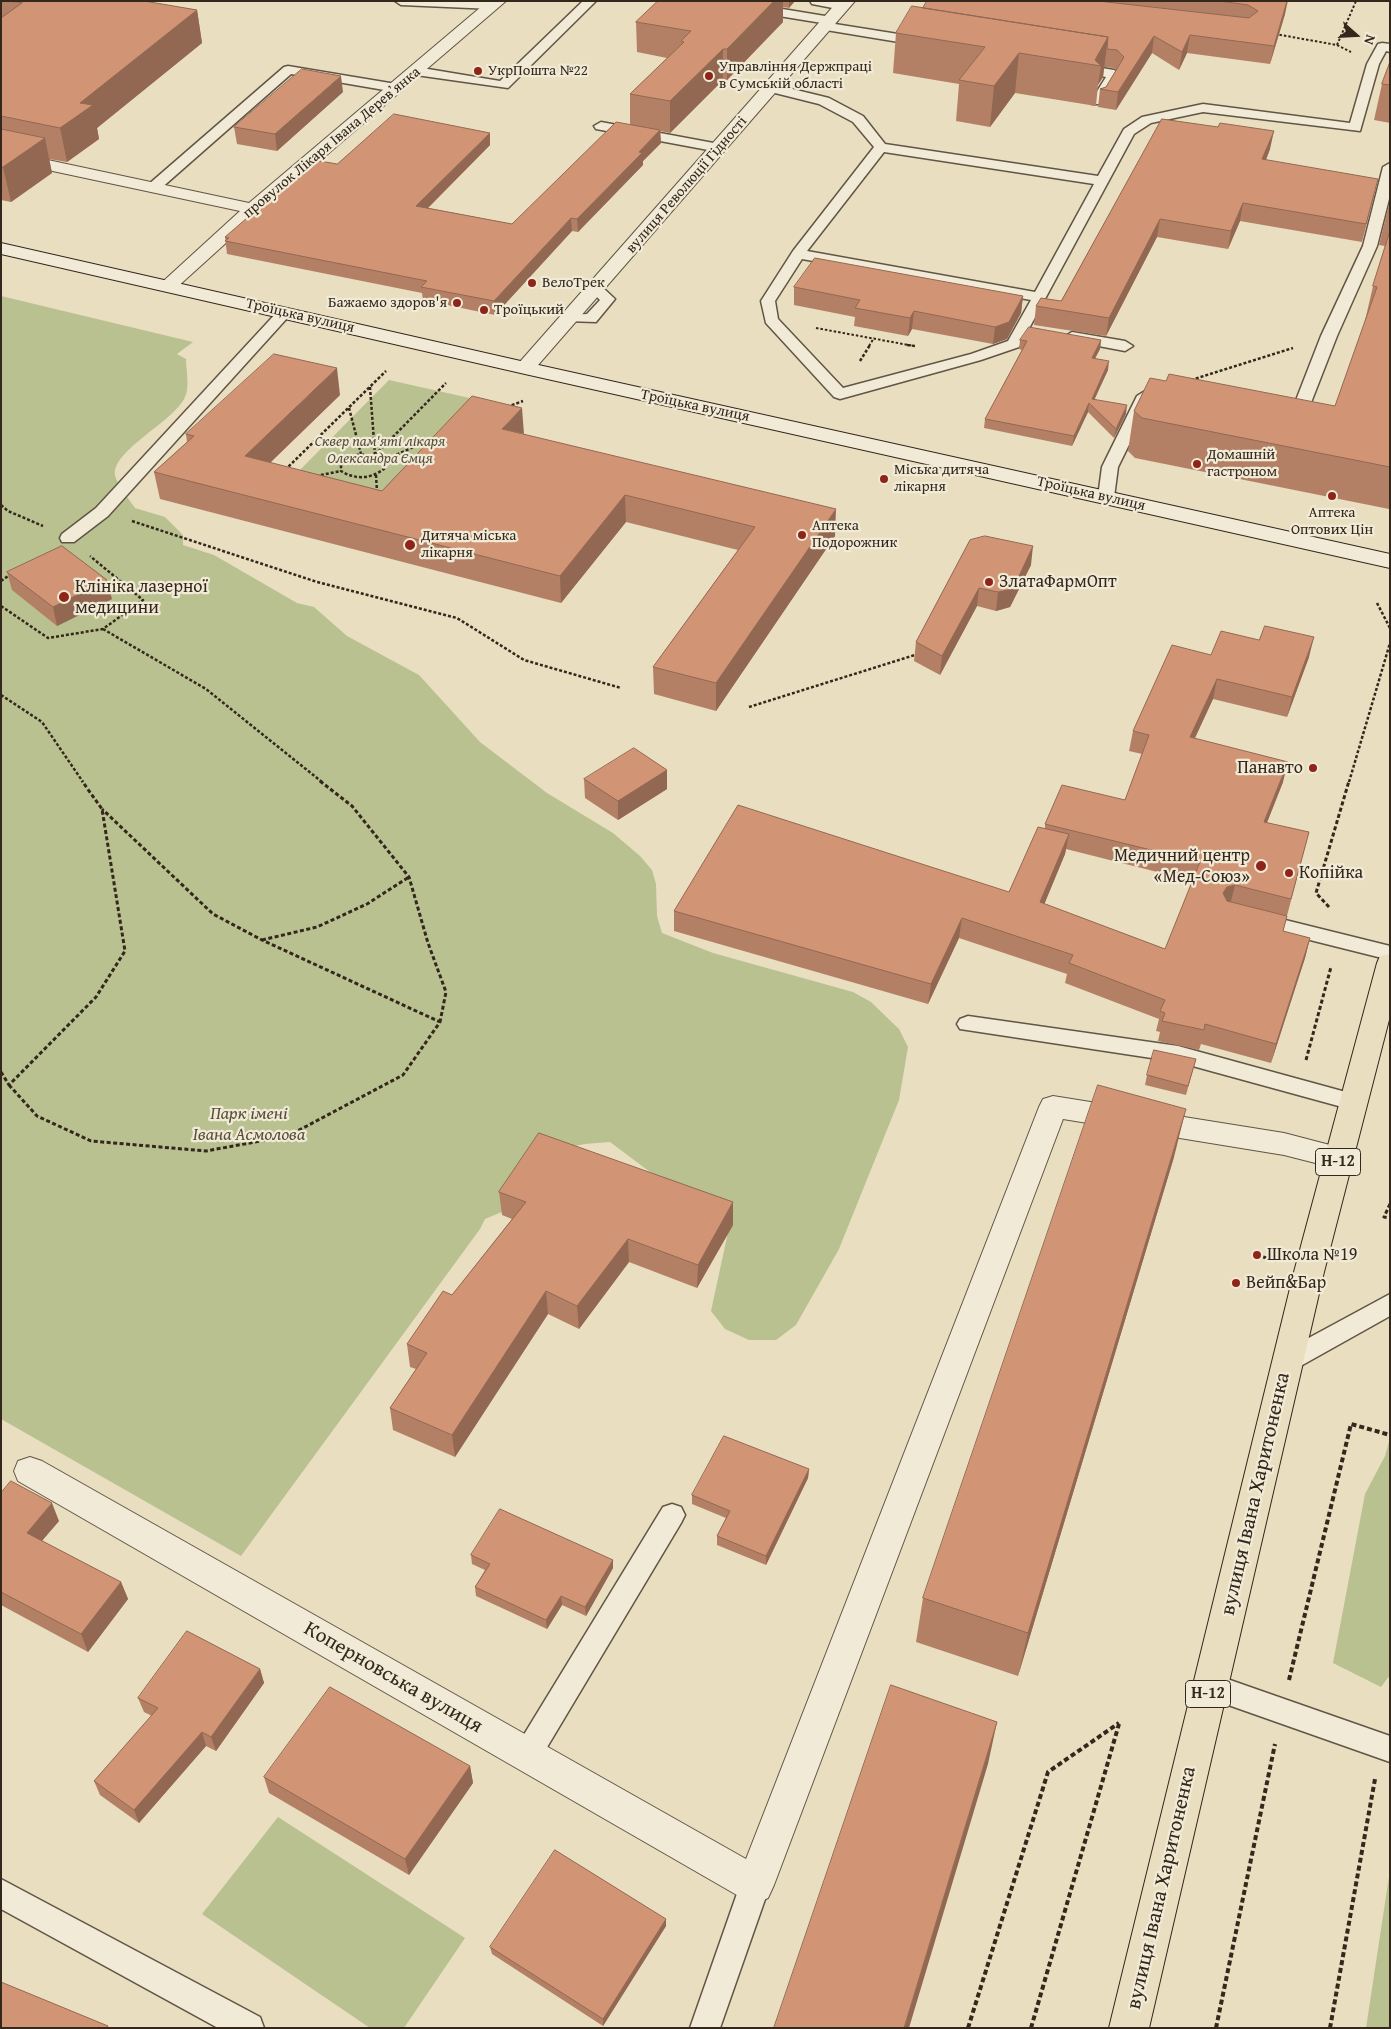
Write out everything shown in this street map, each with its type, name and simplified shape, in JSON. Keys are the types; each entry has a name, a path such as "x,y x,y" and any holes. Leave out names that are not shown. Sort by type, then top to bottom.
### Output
{"main road":[{"name":"вулиця Івана Харитоненка","path":"1129,2028 1288,1361 1390,963"}],"street":[{"name":"провулок Лікаря Івана Деревʼянка","path":"167,286 253,209 496,3"},
{"name":"вулиця Революції Гідності","path":"525,368 845,4"},
{"path":"1,155 253,209"},
{"name":"Троїцька вулиця","path":"1,248 525,368 1390,561"},
{"path":"755,1885 1053,1107 1284,1144 1339,1158"},
{"name":"Коперновська вулиця","path":"30,1471 755,1885"}],"lane":[{"path":"401,1 496,3"},
{"path":"416,71 503,85 590,1"},
{"path":"711,1 937,44"},
{"path":"816,1 845,4"},
{"path":"881,147 798,254 768,301 771,320 840,394 1014,344 1129,132 1147,120 1203,108 1355,128 1373,64 1382,47 1390,48"},
{"path":"1065,66 1114,74 1097,101"},
{"path":"154,187 288,70 396,88"},
{"path":"772,88 824,100 858,119 881,147 1102,181"},
{"path":"601,126 719,148"},
{"path":"1269,414 1298,418 1329,336 1370,246 1390,167"},
{"path":"798,254 1041,297"},
{"path":"68,538 102,512 284,313"},
{"path":"1022,329 1041,332"},
{"path":"1060,335 1125,346"},
{"path":"1106,497 1110,467 1146,395 1164,398"},
{"path":"1239,916 1390,953"},
{"path":"968,1024 1178,1054 1353,1102"},
{"path":"1288,1361 1390,1304"},
{"path":"527,1755 672,1516"},
{"path":"1210,1686 1386,1747"},
{"path":"705,2028 755,1885"},
{"path":"1,1893 250,2028"}],"path":[{"path":"1337,45 1352,16 1356,1"},
{"path":"1272,34 1337,45 1373,64"},
{"path":"771,320 920,346"},
{"path":"1146,395 1329,336"},
{"path":"284,471 386,370"},
{"path":"375,455 446,383"},
{"path":"370,386 375,455"},
{"path":"498,410 524,401"},
{"path":"349,408 361,454"},
{"path":"383,461 438,435"},
{"path":"361,454 375,455 383,461 384,469 376,475 363,478 348,476 341,470 341,464 348,458 361,454"},
{"path":"314,476 341,470"},
{"path":"376,475 377,494"},
{"path":"1,504 8,511 68,538 143,600 103,629 48,638 1,606"},
{"path":"1,511 8,511"},
{"path":"102,512 317,582 457,618 524,660 621,688"},
{"path":"1,581 18,570"},
{"path":"1377,603 1390,628"},
{"path":"1,1072 37,1116 91,1141 206,1151 288,1136 403,1075 440,1022 446,992 428,943 409,877 352,806 206,689 103,629"},
{"path":"1298,1087 1342,924 1316,892 1390,643"},
{"path":"749,707 920,653"},
{"path":"1,695 42,722 102,809 213,914 262,940 440,1022"},
{"path":"9,1084 96,996 125,951 102,809"},
{"path":"262,940 317,927 367,904 409,877"},
{"path":"1390,1204 1384,1217 1390,1218"},
{"path":"968,2028 1048,1772 1119,1723 1031,2028"},
{"path":"1330,2028 1386,1747"}],"green space":[{"name":"Парк імені Івана Асмолова","path":"1,296 193,342 177,354 186,359 188,383 185,397 169,416 123,456 117,465 116,479 135,508 165,517 183,535 183,545 214,555 297,603 314,607 347,636 419,675 480,742 547,793 613,833 640,856 652,870 656,884 657,916 662,933 713,953 853,992 871,1002 899,1029 908,1047 899,1100 839,1249 796,1325 776,1340 749,1340 725,1329 711,1311 730,1223 682,1196 610,1142 585,1144 559,1149 521,1204 485,1219 480,1229 241,1556 1,1419"},
{"name":"Сквер пам'яті лікаря Олександра Ємця","path":"389,380 483,401 391,502 293,477"},
{"path":"1390,1438 1390,1675 1381,1687 1333,1663 1365,1494 1385,1456"},
{"path":"278,1817 465,1938 404,2028 370,2028 202,1914"},
{"path":"1390,1870 1390,2028 1366,2028"}],"building":[{"path":"8,1 144,1 197,10 80,103 93,105 60,128 1,116 1,18 22,3"},
{"path":"658,1 774,1 727,49 723,49 670,101 630,94 684,42 681,41 691,31 636,22"},
{"path":"927,1 1098,1 1249,18 1258,11 1248,5 1220,1 1287,1 1274,46 1190,35 1182,52 1154,36 1118,92 1100,89 1106,87 1124,57 1117,50 1107,49 1108,37 923,8"},
{"path":"912,6 1108,37 1095,60 1101,66 1019,53 994,86 959,80 985,47 896,33"},
{"path":"1390,62 1390,85 1382,84"},
{"path":"302,69 341,76 275,134 234,127"},
{"path":"394,114 490,133 416,206 512,224 616,122 660,130 639,152 642,153 577,219 571,218 494,301 421,287 427,281 225,241 229,238 225,237 314,160 337,164"},
{"path":"1162,119 1218,127 1220,123 1274,131 1262,159 1378,179 1366,224 1243,203 1231,231 1160,219 1109,318 1036,306 1041,298 1061,301"},
{"path":"1,129 45,138 1,167"},
{"path":"1390,231 1390,467 1142,418 1134,411 1150,378 1166,381 1169,374 1335,406 1377,287 1373,286"},
{"path":"815,258 1023,296 1009,322 995,327 914,311 910,318 855,308 860,300 794,287"},
{"path":"1029,327 1101,340 1092,358 1109,361 1092,399 1127,405 1116,429 1089,403 1074,436 985,419 1027,341 1020,340"},
{"path":"274,354 337,368 245,456 382,491 472,396 522,408 502,429 836,509 716,683 653,667 755,527 625,495 560,576 154,472 194,436 186,434"},
{"name":"ЗлатаФармОпт","path":"985,536 1033,546 1013,589 998,592 979,588 942,656 916,642 970,540"},
{"path":"62,546 107,580 53,607 7,572"},
{"path":"1265,626 1314,637 1292,697 1217,679 1190,737 1288,762 1264,822 1309,832 1291,899 1235,885 1227,887 1223,893 1227,901 1287,916 1283,931 1310,938 1276,1044 1205,1024 1204,1030 1162,1021 1165,1013 1160,1011 1165,1000 1069,963 1073,955 962,918 931,984 674,911 738,805 1009,892 1038,827 1069,834 1040,902 1165,949 1200,862 1045,824 1062,785 1125,800 1149,735 1133,731 1172,645 1211,655 1221,631 1259,640"},
{"path":"634,748 667,770 618,801 584,779"},
{"path":"1154,1050 1196,1059 1188,1086 1147,1075"},
{"path":"1098,1085 1186,1109 1028,1633 923,1598"},
{"path":"539,1133 733,1202 698,1265 628,1239 577,1306 546,1291 452,1435 390,1408 427,1353 407,1344 443,1291 452,1295 526,1202 499,1192"},
{"path":"724,1436 809,1469 766,1556 717,1536 730,1511 692,1495"},
{"path":"11,1481 52,1503 27,1533 121,1582 81,1634 1,1592 1,1493"},
{"path":"500,1509 613,1560 585,1607 561,1596 546,1620 475,1587 490,1564 471,1555"},
{"path":"187,1631 260,1669 211,1737 202,1732 134,1810 94,1781 158,1708 138,1698"},
{"path":"891,1685 997,1722 904,2028 774,2028"},
{"path":"330,1687 470,1766 405,1859 264,1777"},
{"path":"555,1850 666,1919 603,2019 490,1947"},
{"path":"1,1982 108,2026 107,2028 1,2028"}],"place":[{"name":"УкрПошта №22","path":"478,71"},
{"name":"Управління Держпраці в Сумській області","path":"709,76"},
{"name":"ВелоТрек","path":"532,283"},
{"name":"Бажаємо здоров'я","path":"457,303"},
{"name":"Троїцький","path":"484,310"},
{"name":"Домашній гастроном","path":"1197,464"},
{"name":"Міська дитяча лікарня","path":"884,479"},
{"name":"Аптека Оптових Цін","path":"1332,496"},
{"name":"Аптека Подорожник","path":"802,535"},
{"name":"Дитяча міська лікарня","path":"410,545"},
{"name":"ЗлатаФармОпт","path":"989,582"},
{"name":"Клініка лазерної медицини","path":"64,597"},
{"name":"Панавто","path":"1313,768"},
{"name":"Медичний центр «Мед-Союз»","path":"1261,866"},
{"name":"Копійка","path":"1289,873"},
{"name":"Школа №19","path":"1257,1255"},
{"name":"Вейп&Бар","path":"1236,1283"}]}
